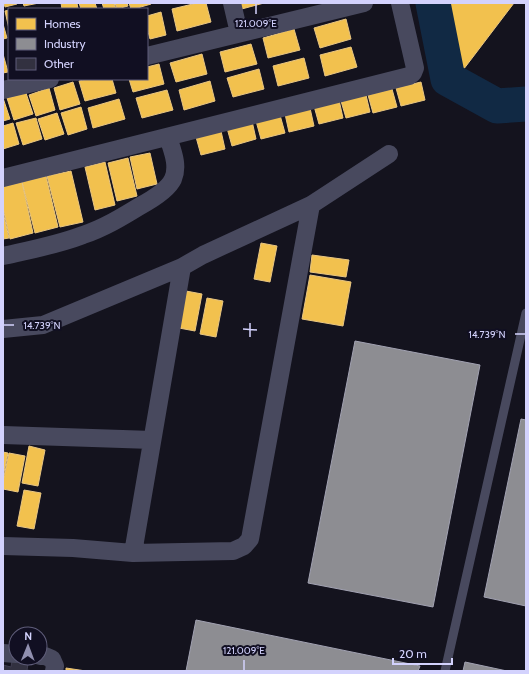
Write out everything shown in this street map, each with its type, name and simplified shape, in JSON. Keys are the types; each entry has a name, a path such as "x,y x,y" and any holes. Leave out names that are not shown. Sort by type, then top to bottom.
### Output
{"street":[{"path":"232,3 239,33"},
{"path":"148,56 364,3"},
{"path":"3,178 409,76 413,73 415,68 400,3"},
{"path":"3,90 46,80"},
{"path":"3,256 44,247 82,236 113,223 148,202 166,188 173,179 175,168 174,157 168,137"},
{"path":"3,329 43,325 182,268 203,255 311,205 389,154"},
{"path":"3,546 73,548 133,553 233,551 244,546 250,539 311,205"},
{"path":"133,553 182,268"},
{"path":"3,435 152,440"},
{"path":"48,657 52,659 54,668"}],"lane":[{"path":"445,671 526,313"}],"building: Homes":[{"path":"4,3 17,3 17,4 5,7"},
{"path":"23,3 39,3 24,6"},
{"path":"61,3 77,3 78,8 62,8"},
{"path":"79,3 95,3 97,8 81,8"},
{"path":"102,3 114,3 116,8 104,8"},
{"path":"115,3 127,3 128,6 121,8 117,8"},
{"path":"129,3 151,3 137,8 131,8"},
{"path":"197,3 206,3 211,22 177,31 172,9"},
{"path":"236,3 264,3 238,10"},
{"path":"438,3 514,3 460,74 438,12"},
{"path":"8,10 8,24 5,11"},
{"path":"161,12 166,35 150,39 148,32 148,16"},
{"path":"346,19 351,39 320,48 314,28"},
{"path":"3,24 7,38 3,39"},
{"path":"294,29 300,50 268,58 263,38"},
{"path":"251,44 257,64 225,72 220,52"},
{"path":"351,47 357,67 325,76 320,55"},
{"path":"3,54 8,72 3,73"},
{"path":"202,54 207,74 176,82 170,63"},
{"path":"304,58 309,78 278,86 273,66"},
{"path":"159,64 164,84 133,92 129,80 148,80 148,67"},
{"path":"259,69 264,89 233,97 227,78"},
{"path":"112,80 116,93 85,101 79,81"},
{"path":"210,81 215,101 184,110 179,90"},
{"path":"73,82 80,104 60,110 54,88"},
{"path":"421,82 425,100 401,106 396,88"},
{"path":"49,88 55,110 36,116 29,95"},
{"path":"392,89 397,107 373,113 368,95"},
{"path":"167,90 173,110 142,118 136,98"},
{"path":"26,93 33,114 14,120 7,98"},
{"path":"366,95 370,112 346,118 341,101"},
{"path":"3,98 10,119 3,121"},
{"path":"119,99 125,119 93,128 88,108"},
{"path":"339,100 343,118 319,124 314,106"},
{"path":"81,107 87,129 68,135 61,113"},
{"path":"310,108 314,126 289,132 285,114"},
{"path":"57,113 64,134 45,140 38,119"},
{"path":"280,115 285,133 261,139 256,121"},
{"path":"36,118 42,139 23,145 16,123"},
{"path":"252,121 256,139 232,146 227,128"},
{"path":"13,123 19,144 3,149 3,126"},
{"path":"221,131 225,149 201,155 196,137"},
{"path":"150,153 157,184 137,189 130,157"},
{"path":"128,158 137,196 117,201 108,163"},
{"path":"105,162 115,205 95,210 85,167"},
{"path":"71,171 83,222 60,227 47,176"},
{"path":"46,176 58,227 35,233 22,182"},
{"path":"22,182 33,233 10,239 3,208 3,187"},
{"path":"3,212 9,238 3,239"},
{"path":"261,243 277,246 270,282 254,279"},
{"path":"312,255 349,260 346,277 310,272"},
{"path":"310,275 351,282 343,326 302,319"},
{"path":"186,291 202,294 195,331 179,328"},
{"path":"207,298 223,301 216,337 200,334"},
{"path":"29,446 45,450 38,486 22,483"},
{"path":"3,452 8,453 3,477"},
{"path":"9,453 25,456 18,492 3,489 3,481"},
{"path":"24,490 41,493 34,529 17,526"},
{"path":"66,668 86,671 66,671"}],"building: Industry":[{"path":"355,341 480,365 433,607 308,583"},
{"path":"521,419 526,420 526,606 484,597"},
{"path":"196,620 420,666 418,671 186,671"},
{"path":"465,662 507,671 463,671"}],"building: Other":[{"path":"3,665 11,667 28,666 27,670 33,671 3,671"}],"waterway":[{"path":"433,3 448,79 497,106 526,104"}]}
